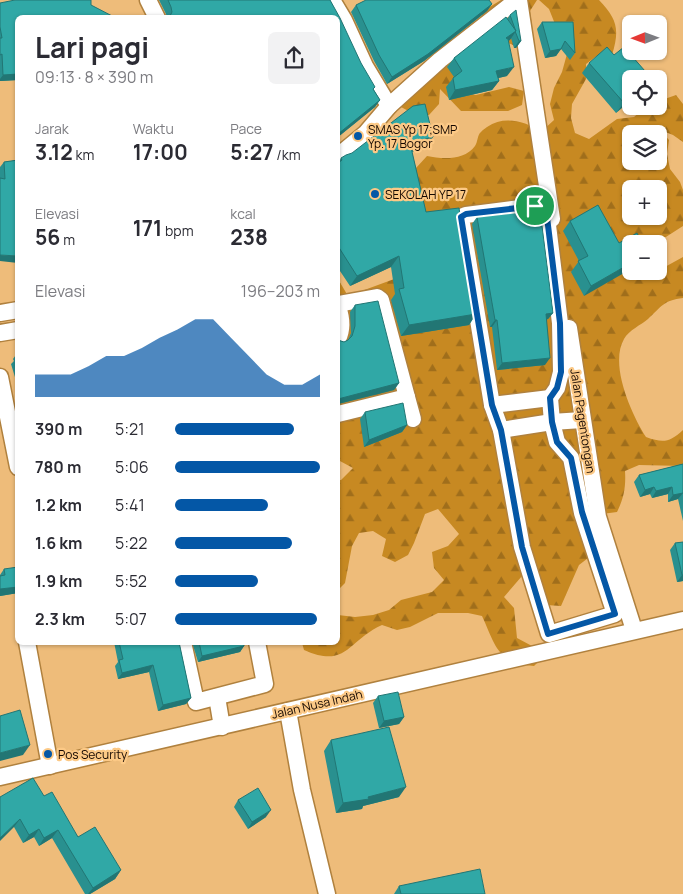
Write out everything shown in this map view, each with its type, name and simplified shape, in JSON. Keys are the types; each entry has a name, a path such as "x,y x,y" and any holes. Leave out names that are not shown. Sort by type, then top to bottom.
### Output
{"street":[{"path":"148,0 156,15"},
{"path":"332,0 344,20 365,66 389,106"},
{"path":"340,154 366,133 389,106 440,60 518,0"},
{"name":"Jalan Pagentongan","path":"518,0 598,516 634,630"},
{"path":"535,206 546,209 560,323 561,372 557,388 550,398 552,422 557,442 571,458 582,512 615,614 548,634 522,547 501,430 492,405 461,217 466,214 535,206"},
{"path":"340,306 376,297 382,300 412,419"},
{"path":"0,313 15,310"},
{"path":"340,312 342,318 340,333"},
{"path":"0,332 15,330"},
{"path":"0,377 15,452"},
{"path":"340,414 407,397"},
{"path":"492,405 550,398"},
{"path":"501,430 552,422 582,420"},
{"name":"Jalan Nusa Indah","path":"0,777 683,620"},
{"path":"28,645 50,766"},
{"path":"184,645 196,702 265,684 258,645"},
{"path":"217,697 222,727"},
{"path":"288,711 302,790 328,894"}],"green space":[{"path":"501,0 537,0 530,11 534,41 524,51 511,44 497,40 461,92 476,95 509,87 524,91 522,105 508,111 461,111 440,89 439,104 429,115 414,114 401,107 399,91 479,27 483,11"},
{"path":"539,0 599,0 613,19 616,38 612,55 598,55 586,64 586,79 572,104 571,118 575,133 589,139 617,119 636,115 667,115 667,98 676,95 683,104 683,142 667,133 667,125 622,125 622,170 667,170 667,154 670,169 680,182 683,190 683,226 667,236 622,235 622,280 667,280 667,266 683,257 683,298 671,300 663,305 629,333 624,339 620,350 619,362 624,389 629,403 646,437 666,441 683,430 683,466 639,465 625,471 624,492 617,512 602,514 592,555 579,565 561,606 546,605 544,590 536,574 522,576 504,597 514,608 517,638 532,646 544,656 534,666 512,661 505,656 499,651 482,616 468,613 438,613 410,627 397,630 382,625 370,631 346,651 338,655 318,655 304,650 303,645 340,645 340,615 355,617 373,615 389,610 401,600 432,592 444,580 434,568 432,552 448,546 459,534 438,509 425,514 408,555 395,562 382,556 386,539 373,531 359,533 352,546 345,583 340,588 340,480 353,468 340,461 340,282 348,296 435,264 413,184 416,168 427,156 452,158 465,154 475,146 482,131 494,123 514,121 542,131 554,120 550,104 554,88 562,72 567,54 549,9"},
{"path":"667,138 669,140 667,154"}],"building":[{"path":"15,0 91,0 91,5 110,15 15,15 15,74 3,75 2,54 0,55 0,38 2,38 0,3"},
{"path":"168,0 330,0 338,15 170,15 171,7"},
{"path":"366,0 489,0 492,4 428,54 392,77 379,55 356,5"},
{"path":"516,10 521,41 519,41 510,15"},
{"path":"506,17 516,31 506,38 508,39 514,67 496,71 499,81 455,90 453,78 462,71 454,58"},
{"path":"340,18 361,63 375,87 373,89 380,100 340,132"},
{"path":"542,22 573,22 575,53 565,41 561,49 550,51"},
{"path":"607,47 614,55 622,49 622,60 635,60 644,70 622,70 622,101 589,63"},
{"path":"425,104 433,137 410,143 426,212 459,208 476,314 409,325 399,289 404,288 399,256 357,276 340,249 340,162 342,160 341,158 352,153 413,106"},
{"path":"15,160 15,256 0,255 0,178 5,179 4,162"},
{"path":"598,205 619,243 622,241 622,268 591,286 578,261 588,256 570,221"},
{"path":"540,210 553,313 546,314 550,358 502,363 497,320 495,320 477,217"},
{"path":"378,301 399,383 340,398 340,341 344,342 352,336 355,326 355,305"},
{"path":"403,403 407,425 369,440 365,412"},
{"path":"683,464 683,493 673,495 672,487 656,491 654,487 645,490 639,475"},
{"path":"683,542 683,575 682,575 675,543"},
{"path":"15,567 15,587 0,589 0,576 5,575 4,569"},
{"path":"120,645 180,645 191,698 163,705 153,665 122,673 119,660 123,659"},
{"path":"200,645 244,645 244,646 202,656"},
{"path":"398,692 404,717 384,721 378,696"},
{"path":"20,710 30,745 0,753 0,716"},
{"path":"389,727 406,787 368,797 369,799 343,803 331,740"},
{"path":"33,778 44,796 52,792 78,837 95,827 121,870 93,888 58,830 44,838 39,829 29,835 20,819 0,838 0,797"},
{"path":"258,788 271,810 252,822 238,800"},
{"path":"480,869 485,894 401,894 399,886"}],"place":[{"name":"SMAS Yp 17;SMP Yp. 17 Bogor","path":"358,136"},
{"name":"SEKOLAH YP 17","path":"375,194"},
{"name":"Pos Security","path":"48,754"}],"route":[{"path":"535,206 546,209 560,323 561,372 557,388 550,398 552,422 557,442 571,458 582,512 615,614 548,634 522,547 501,430 492,405 461,217 466,214 535,206"}]}
